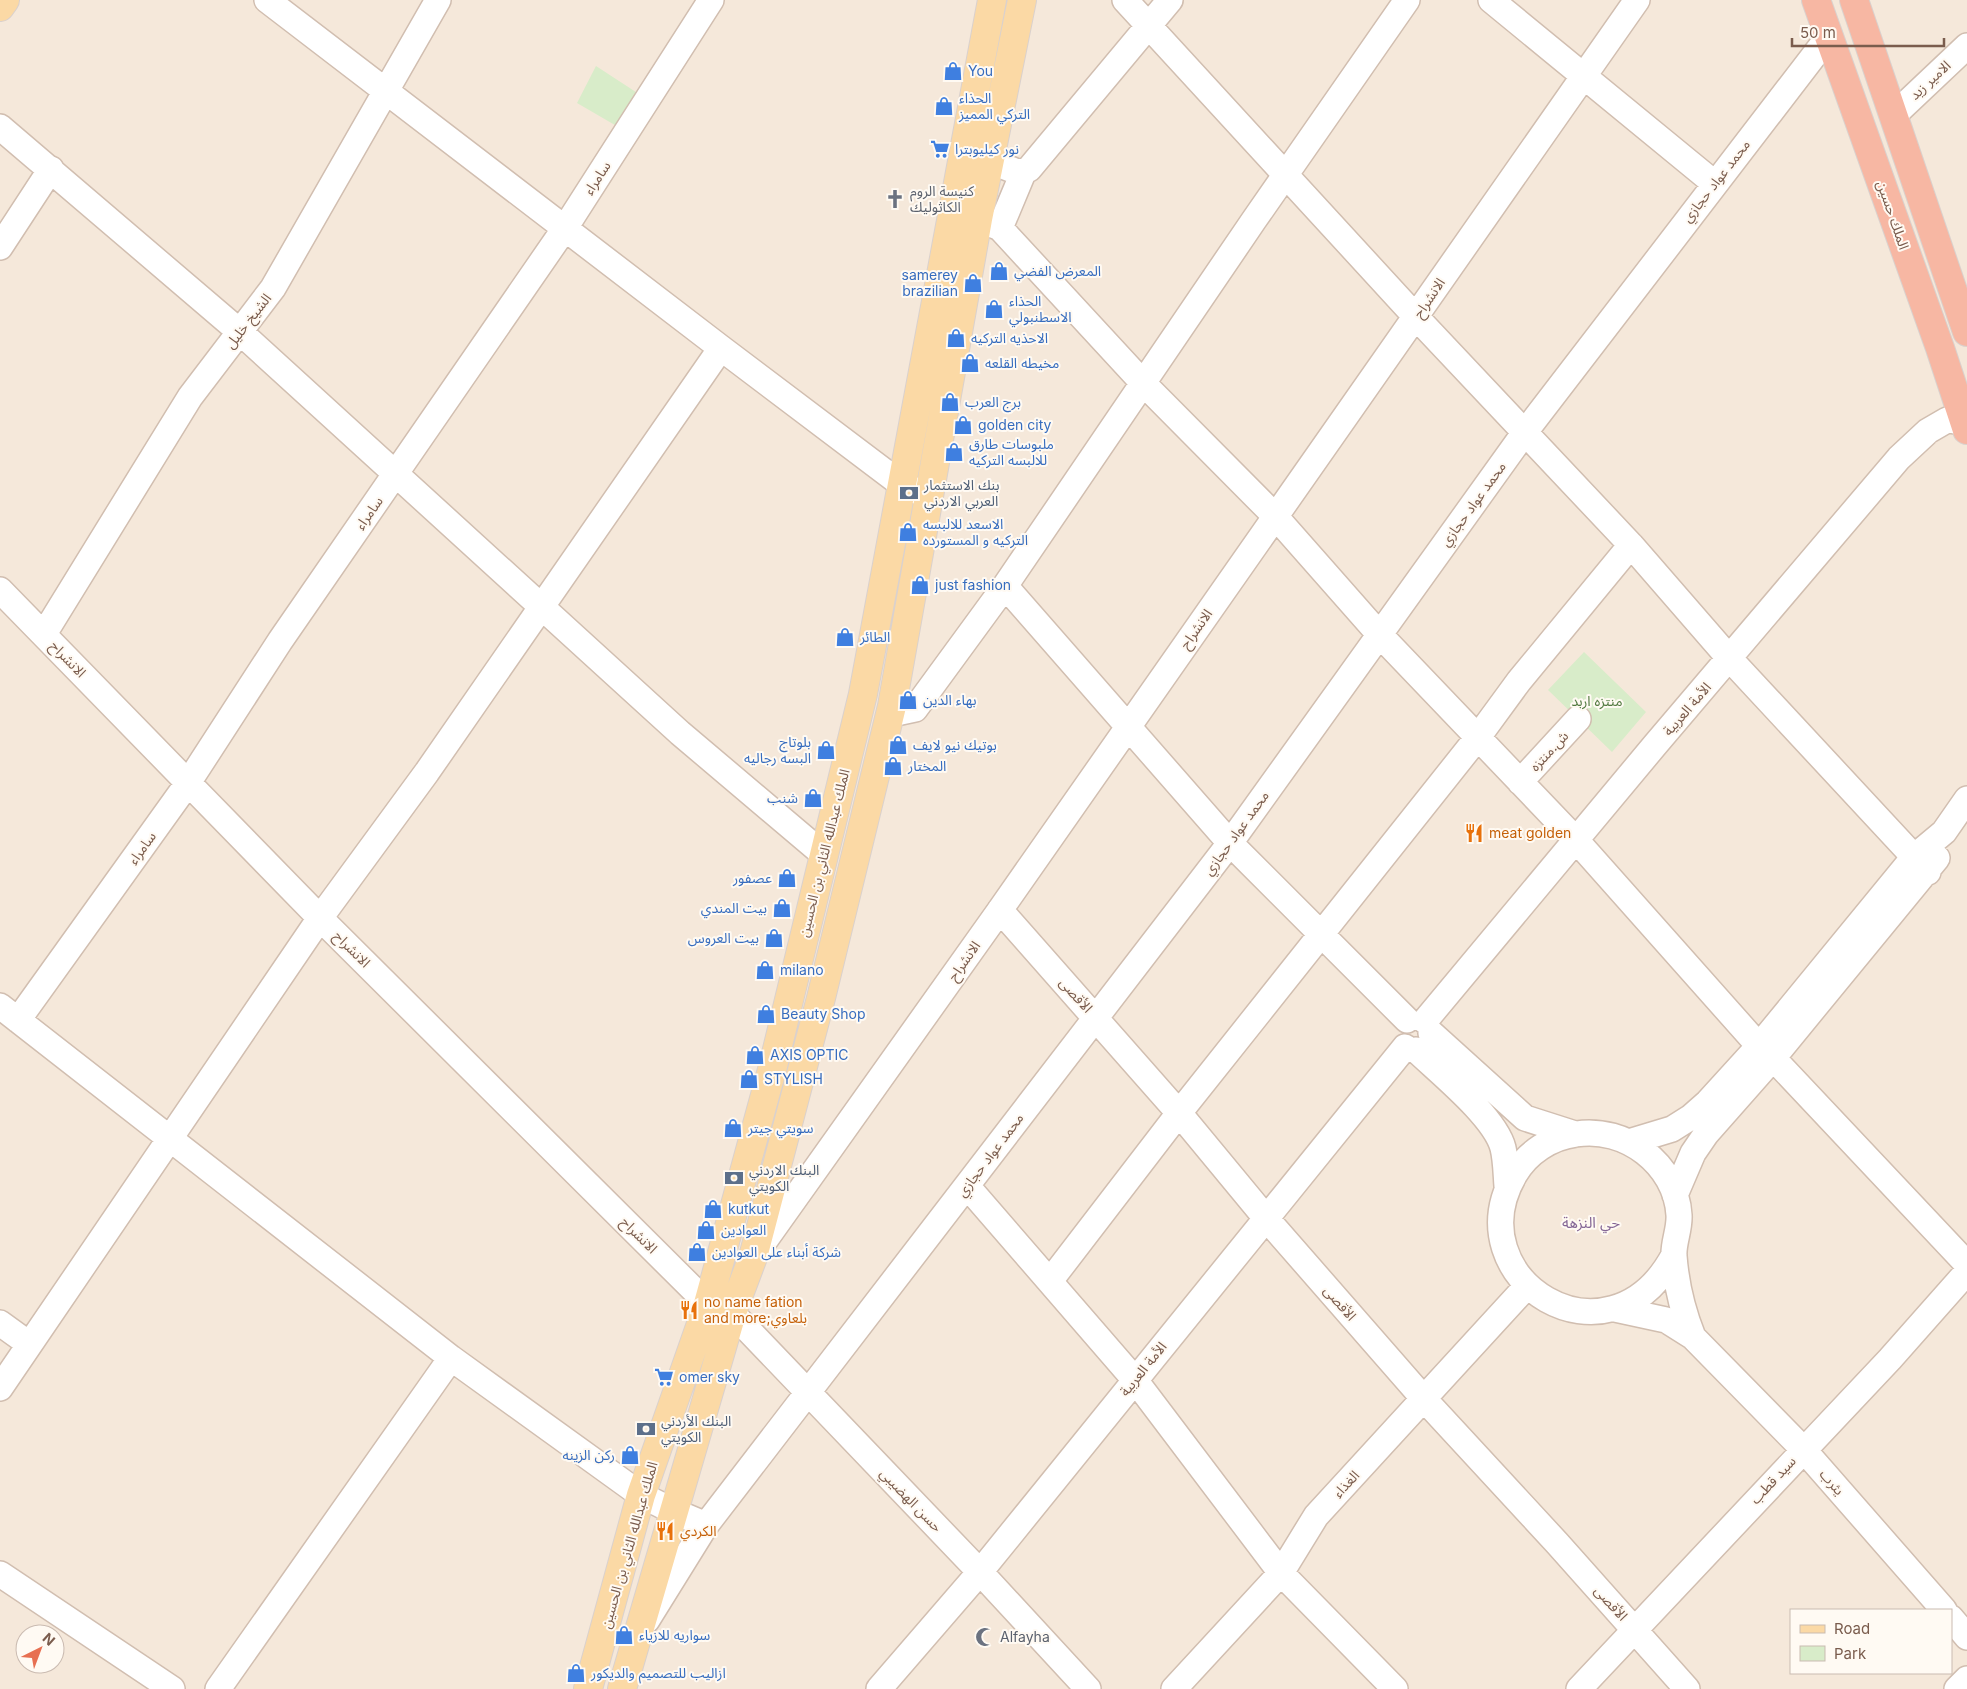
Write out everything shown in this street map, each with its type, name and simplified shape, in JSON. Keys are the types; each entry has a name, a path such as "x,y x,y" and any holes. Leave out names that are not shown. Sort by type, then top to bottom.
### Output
{"highway":[{"name":"الملك حسين","path":"1816,0 1966,425"},
{"path":"1854,0 1967,332"},
{"path":"1866,138 1894,115"},
{"path":"1922,297 1953,289"},
{"path":"1940,348 1967,342"}],"main road":[{"path":"0,7 5,0"},
{"name":"الملك عبدالله الثاني بن الحسين","path":"622,1689 673,1511 720,1309 773,1066 863,694 992,0"},
{"name":"الملك عبدالله الثاني بن الحسين","path":"588,1689 642,1495 720,1309 753,1257 821,998 892,706 928,497 989,223 990,161 1022,0"}],"street":[{"path":"267,0 901,484 928,497"},
{"name":"الشيخ خليل","path":"44,634 190,397 283,272 438,0"},
{"name":"سامراء","path":"9,1013 188,783 280,641 565,228 711,0"},
{"path":"1125,0 1416,317 1631,545 1730,659 1921,864"},
{"path":"1170,0 1150,26 1023,173 989,223 1144,384 1275,516 1378,634 1576,840 1766,1052 1967,1264"},
{"path":"892,706 901,712 915,709 1005,586 1407,0"},
{"path":"1491,0 1714,183"},
{"name":"الانشراح","path":"753,1257 1000,910 1416,317 1583,74 1637,0"},
{"name":"محمد عواد حجازي","path":"641,1628 706,1525 1230,843 1378,634 1525,432 1714,183 1829,36"},
{"name":"الامير زيد","path":"1894,115 1967,46"},
{"path":"0,128 240,332 680,733 823,854"},
{"path":"990,161 1023,173"},
{"path":"0,247 51,170"},
{"path":"0,1388 320,918 427,772 721,348"},
{"name":"الأمة العربية","path":"879,1689 980,1572 1265,1218 1576,840 1913,443 1928,430 1946,420 1966,425"},
{"path":"1050,1280 1179,1113 1478,738 1520,681 1631,545"},
{"path":"1005,586 1230,843 1417,1034 1494,1128 1503,1147 1507,1186 1500,1221 1507,1256 1527,1286 1546,1300 1568,1309 1591,1312 1615,1309 1634,1301 1650,1288 1664,1273 1674,1254 1679,1235 1679,1215 1675,1195 1665,1173 1649,1155 1630,1142 1612,1135 1594,1133 1575,1134 1554,1140 1534,1151 1519,1167 1507,1186"},
{"name":"الانشراح","path":"0,590 320,918 720,1309"},
{"name":"ش.منتزه","path":"1520,782 1578,719"},
{"path":"1675,1195 1694,1153 1706,1134 1766,1052 1921,864 1967,799"},
{"name":"الأقصى","path":"1000,910 1179,1113 1265,1218 1424,1399 1687,1689"},
{"path":"9,1013 451,1358 642,1495 706,1525"},
{"path":"1417,1034 1525,1118 1575,1134"},
{"path":"1630,1142 1672,1129 1692,1117 1766,1052"},
{"path":"967,1186 1135,1380 1280,1573 1395,1689"},
{"path":"1674,1254 1685,1317 1693,1337"},
{"name":"سيد قطب","path":"1579,1689 1803,1449 1890,1359 1967,1272"},
{"name":"الغذاء","path":"1174,1689 1280,1573 1316,1516 1527,1286"},
{"name":"حسن الهضيبي","path":"720,1309 808,1393 980,1572 1088,1689"},
{"path":"1615,1309 1666,1320 1693,1337"},
{"path":"0,1324 29,1344"},
{"name":"يثرب","path":"1693,1337 1803,1449 1943,1609"},
{"path":"218,1689 451,1358"},
{"path":"0,1574 172,1689"},
{"path":"1952,1619 1967,1637"},
{"path":"1957,1689 1967,1679"}],"shaded area":[{"path":"0,0 1967,0 1967,1689 0,1689"}],"green space":[{"path":"596,66 642,96 620,128 577,103"},
{"name":"منتزه اربد","path":"1584,652 1646,712 1612,752 1548,690"}],"place":[{"name":"You","path":"953,71"},
{"name":"الحذاء التركي المميز","path":"944,106"},
{"name":"نور كيليوبترا","path":"940,149"},
{"name":"كنيسة الروم الكاثوليك","path":"895,199"},
{"name":"المعرض الفضي","path":"999,271"},
{"name":"samerey brazilian","path":"973,283"},
{"name":"الحذاء الاسطنبولي","path":"994,309"},
{"name":"الاحذيه التركيه","path":"956,338"},
{"name":"مخيطه القلعه","path":"970,363"},
{"name":"برج العرب","path":"950,402"},
{"name":"golden city","path":"963,425"},
{"name":"ملبوسات طارق للالبسه التركيه","path":"954,452"},
{"name":"بنك الاستثمار العربي الاردني","path":"909,493"},
{"name":"الاسعد للالبسه التركيه و المستورده","path":"908,532"},
{"name":"just fashion","path":"920,585"},
{"name":"الطائر","path":"845,637"},
{"name":"بهاء الدين","path":"908,700"},
{"name":"بوتيك نيو لايف","path":"898,745"},
{"name":"بلوتاج البسه رجاليه","path":"826,750"},
{"name":"المختار","path":"893,766"},
{"name":"شنب","path":"813,798"},
{"name":"meat golden","path":"1474,833"},
{"name":"عصفور","path":"787,878"},
{"name":"بيت المندي","path":"782,908"},
{"name":"بيت العروس","path":"774,938"},
{"name":"milano","path":"765,970"},
{"name":"Beauty Shop","path":"766,1014"},
{"name":"AXIS OPTIC","path":"755,1055"},
{"name":"STYLISH","path":"749,1079"},
{"name":"سويتي جيتر","path":"733,1128"},
{"name":"البنك الاردني الكويتي","path":"734,1178"},
{"name":"kutkut","path":"713,1209"},
{"name":"العوادين","path":"706,1230"},
{"name":"شركة أبناء على العوادين","path":"697,1252"},
{"name":"no name fation and more;بلعاوي","path":"689,1310"},
{"name":"omer sky","path":"664,1377"},
{"name":"البنك الأردني الكويتي","path":"646,1429"},
{"name":"ركن الزينه","path":"630,1455"},
{"name":"الكردي","path":"665,1531"},
{"name":"سواريه للازياء","path":"624,1635"},
{"name":"Alfayha","path":"985,1637"},
{"name":"ازاليب للتصميم والديكور","path":"576,1673"}],"district":[{"name":"حي النزهة","path":"1591,1223"}]}
